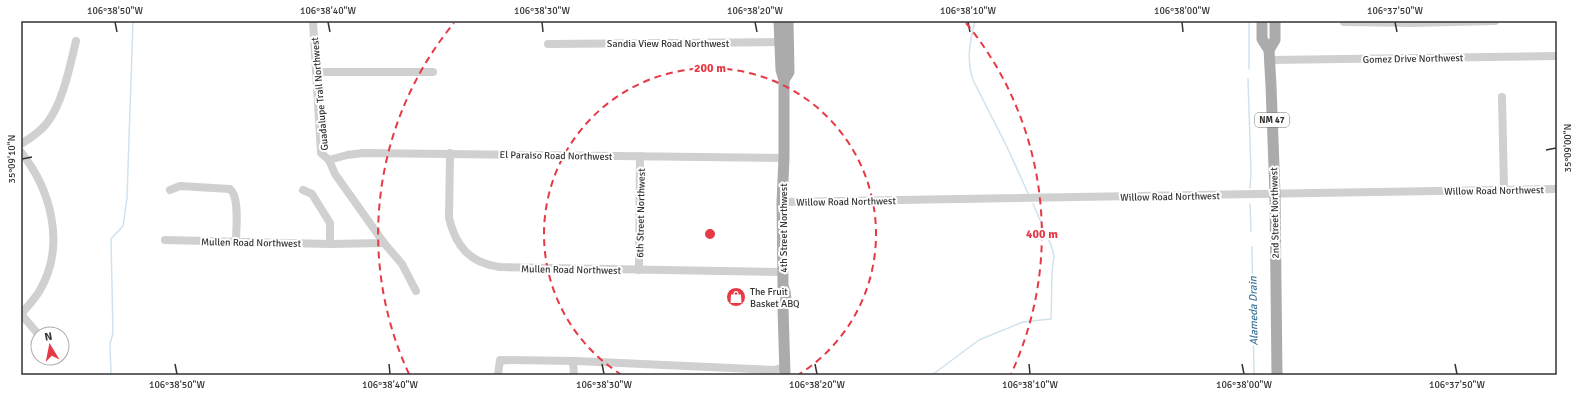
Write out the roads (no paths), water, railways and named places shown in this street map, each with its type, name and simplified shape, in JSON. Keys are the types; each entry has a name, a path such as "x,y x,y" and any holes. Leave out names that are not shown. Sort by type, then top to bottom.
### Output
{"main road":[{"name":"4th Street Northwest","path":"785,371 781,292 783,286 782,202 784,158 784,80 789,72 784,42 786,21"},
{"name":"2nd Street Northwest","path":"1262,21 1262,39 1269,55 1275,194 1277,375"},
{"name":"2nd Street Northwest","path":"1269,55 1275,40 1275,21"}],"street":[{"name":"Guadalupe Trail Northwest","path":"313,21 321,153 329,160 335,174 384,243 402,264 416,291"},
{"path":"1344,22 1495,21"},
{"path":"21,144 36,134 48,122 56,108 66,81 76,41"},
{"name":"Sandia View Road Northwest","path":"548,44 784,42"},
{"name":"Gomez Drive Northwest","path":"1269,55 1557,56"},
{"path":"317,72 433,72"},
{"path":"1502,97 1504,190"},
{"path":"21,152 35,172 44,191 50,213 53,237 52,257 46,278 41,289 21,314 31,326"},
{"name":"El Paraiso Road Northwest","path":"329,160 347,155 363,153 784,158"},
{"name":"Mullen Road Northwest","path":"450,153 450,222 454,236 468,254 487,266 783,272"},
{"name":"6th Street Northwest","path":"639,270 640,156"},
{"path":"170,190 180,186 230,190 234,192 236,201 236,241"},
{"name":"Willow Road Northwest","path":"782,202 1557,189"},
{"path":"303,190 312,194 330,223 330,244"},
{"name":"Mullen Road Northwest","path":"165,240 330,244 384,243"},
{"path":"498,375 500,360 573,361 785,371"},
{"path":"573,361 574,375"}],"waterway":[{"path":"111,375 110,344 113,333 111,239 123,226 127,198 133,21"},
{"path":"975,21 970,43 969,57 973,80 1007,147 1028,193"},
{"name":"Alameda Drain","path":"1249,21 1249,69"},
{"name":"Alameda Drain","path":"1248,79 1251,173 1250,188"},
{"path":"932,375 979,340 1023,322 1051,319 1054,256 1051,245 1033,204"},
{"name":"Alameda Drain","path":"1250,204 1251,231"},
{"name":"Alameda Drain","path":"1252,247 1254,375"}],"place":[{"name":"The Fruit Basket ABQ","path":"736,297"}]}
